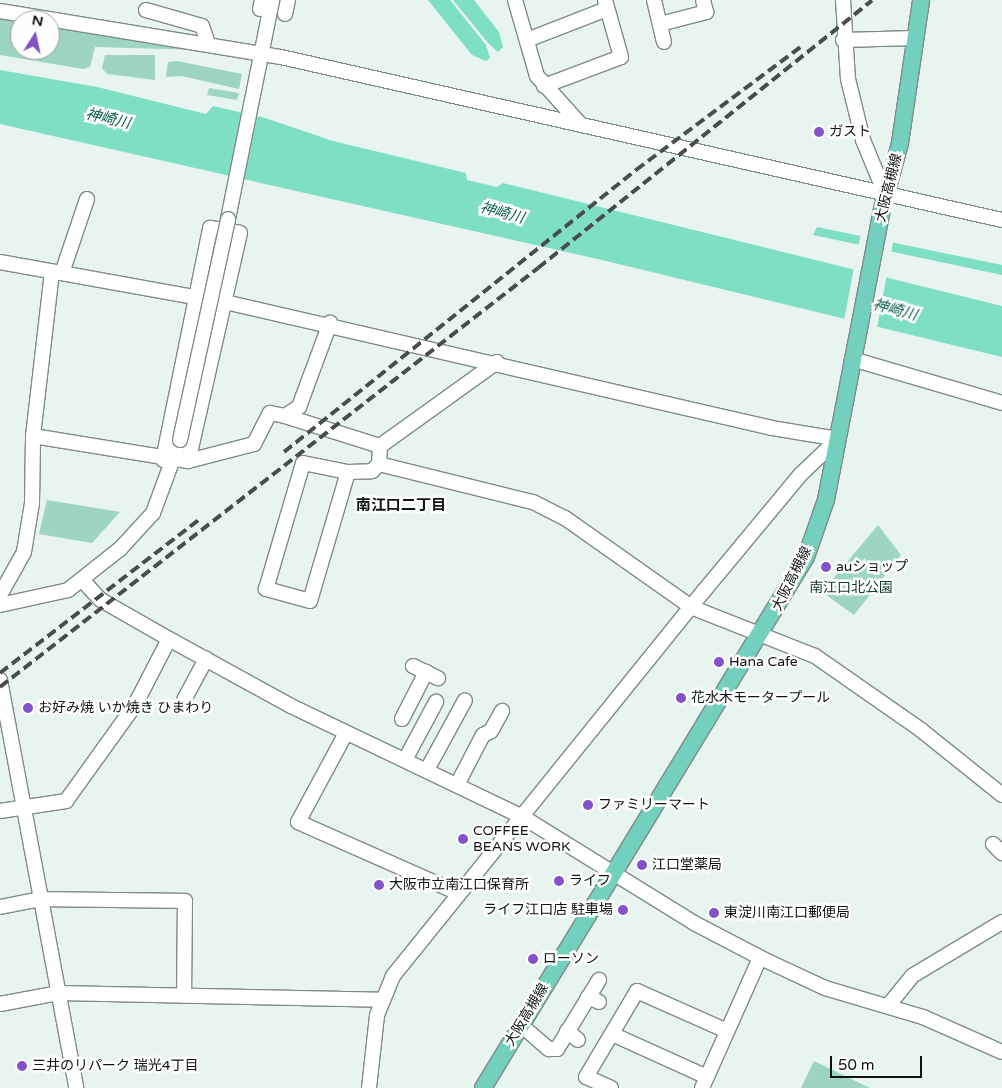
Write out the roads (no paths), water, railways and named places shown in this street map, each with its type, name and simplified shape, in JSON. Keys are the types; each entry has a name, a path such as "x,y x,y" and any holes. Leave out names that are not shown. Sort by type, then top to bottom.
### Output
{"main road":[{"name":"大阪高槻線","path":"484,1088 806,557 826,500 884,203 906,108 921,0"}],"street":[{"path":"175,461 228,219 272,0"},
{"path":"285,14 288,0"},
{"path":"516,0 527,40 544,86 581,125"},
{"path":"654,0 664,42"},
{"path":"660,24 706,12 703,0"},
{"path":"843,0 843,40 863,140 884,203"},
{"path":"527,40 606,4 621,57 544,86"},
{"path":"146,10 202,26 208,44"},
{"path":"0,12 208,44 260,59 581,125 884,203 1002,220"},
{"path":"843,40 915,38"},
{"path":"0,595 24,552 32,503 33,436 57,273 87,199"},
{"path":"0,605 68,590 83,581 153,514 175,461 225,302 240,233 210,228 195,297 175,461"},
{"path":"0,262 195,297"},
{"path":"225,302 330,323 669,405 838,439"},
{"path":"285,416 299,407 330,323"},
{"path":"854,353 1002,403"},
{"path":"380,446 497,362"},
{"path":"33,436 175,461 254,444 270,413 380,446"},
{"path":"369,1088 382,1000 398,969 801,474 838,439"},
{"path":"348,472 310,601 266,589 303,463 348,472 372,471 379,464 380,446"},
{"path":"379,464 533,502 565,518 692,607 815,656 858,684 1002,795"},
{"path":"83,581 101,600 169,639 346,733 428,768 521,816 614,876 760,958 825,988 888,1006 1001,1050"},
{"path":"0,811 66,801 136,705 169,639"},
{"path":"184,700 206,659"},
{"path":"402,719 411,701 432,675 413,666"},
{"path":"0,680 3,716 24,807 76,1088"},
{"path":"411,701 448,706"},
{"path":"406,758 448,706"},
{"path":"428,768 448,706"},
{"path":"458,783 482,735 491,731 502,711"},
{"path":"346,733 298,822 458,893"},
{"path":"0,906 41,898 185,901 184,996"},
{"path":"888,1006 912,976 1002,922"},
{"path":"612,1034 704,1082 760,958"},
{"path":"521,1025 550,1049 557,1049 572,1036 594,1000 599,980"},
{"path":"611,1088 586,1078 637,991 728,1031"},
{"path":"0,1004 58,993 382,1000"}],"water":[{"path":"428,0 450,0 486,45 490,58 486,61 472,55"},
{"path":"453,0 474,0 499,32 503,47 498,52 488,43"},
{"name":"神崎川","path":"0,70 97,87 206,114 213,106 265,118 333,141 466,173 467,180 497,187 503,183 1002,306 1002,357 602,260 0,124"},
{"path":"817,227 1002,265 1002,275 813,235"}],"railway":[{"path":"0,687 538,268 872,0"},
{"path":"284,452 636,170 803,45"},
{"path":"0,673 200,519"}],"place":[{"name":"ガスト","path":"819,132"},
{"name":"auショップ","path":"826,567"},
{"name":"Hana Cafe","path":"719,662"},
{"name":"花水木モータープール","path":"681,698"},
{"name":"お好み焼 いか焼き ひまわり","path":"28,708"},
{"name":"ファミリーマート","path":"588,805"},
{"name":"COFFEE BEANS WORK","path":"463,839"},
{"name":"江口堂薬局","path":"642,865"},
{"name":"ライフ","path":"559,881"},
{"name":"大阪市立南江口保育所","path":"379,885"},
{"name":"ライフ江口店 駐車場","path":"623,910"},
{"name":"東淀川南江口郵便局","path":"714,913"},
{"name":"ローソン","path":"533,959"},
{"name":"三井のリパーク 瑞光4丁目","path":"22,1066"}],"district":[{"name":"南江口二丁目","path":"401,506"}],"park label":[{"name":"南江口北公園","path":"851,588"}]}
